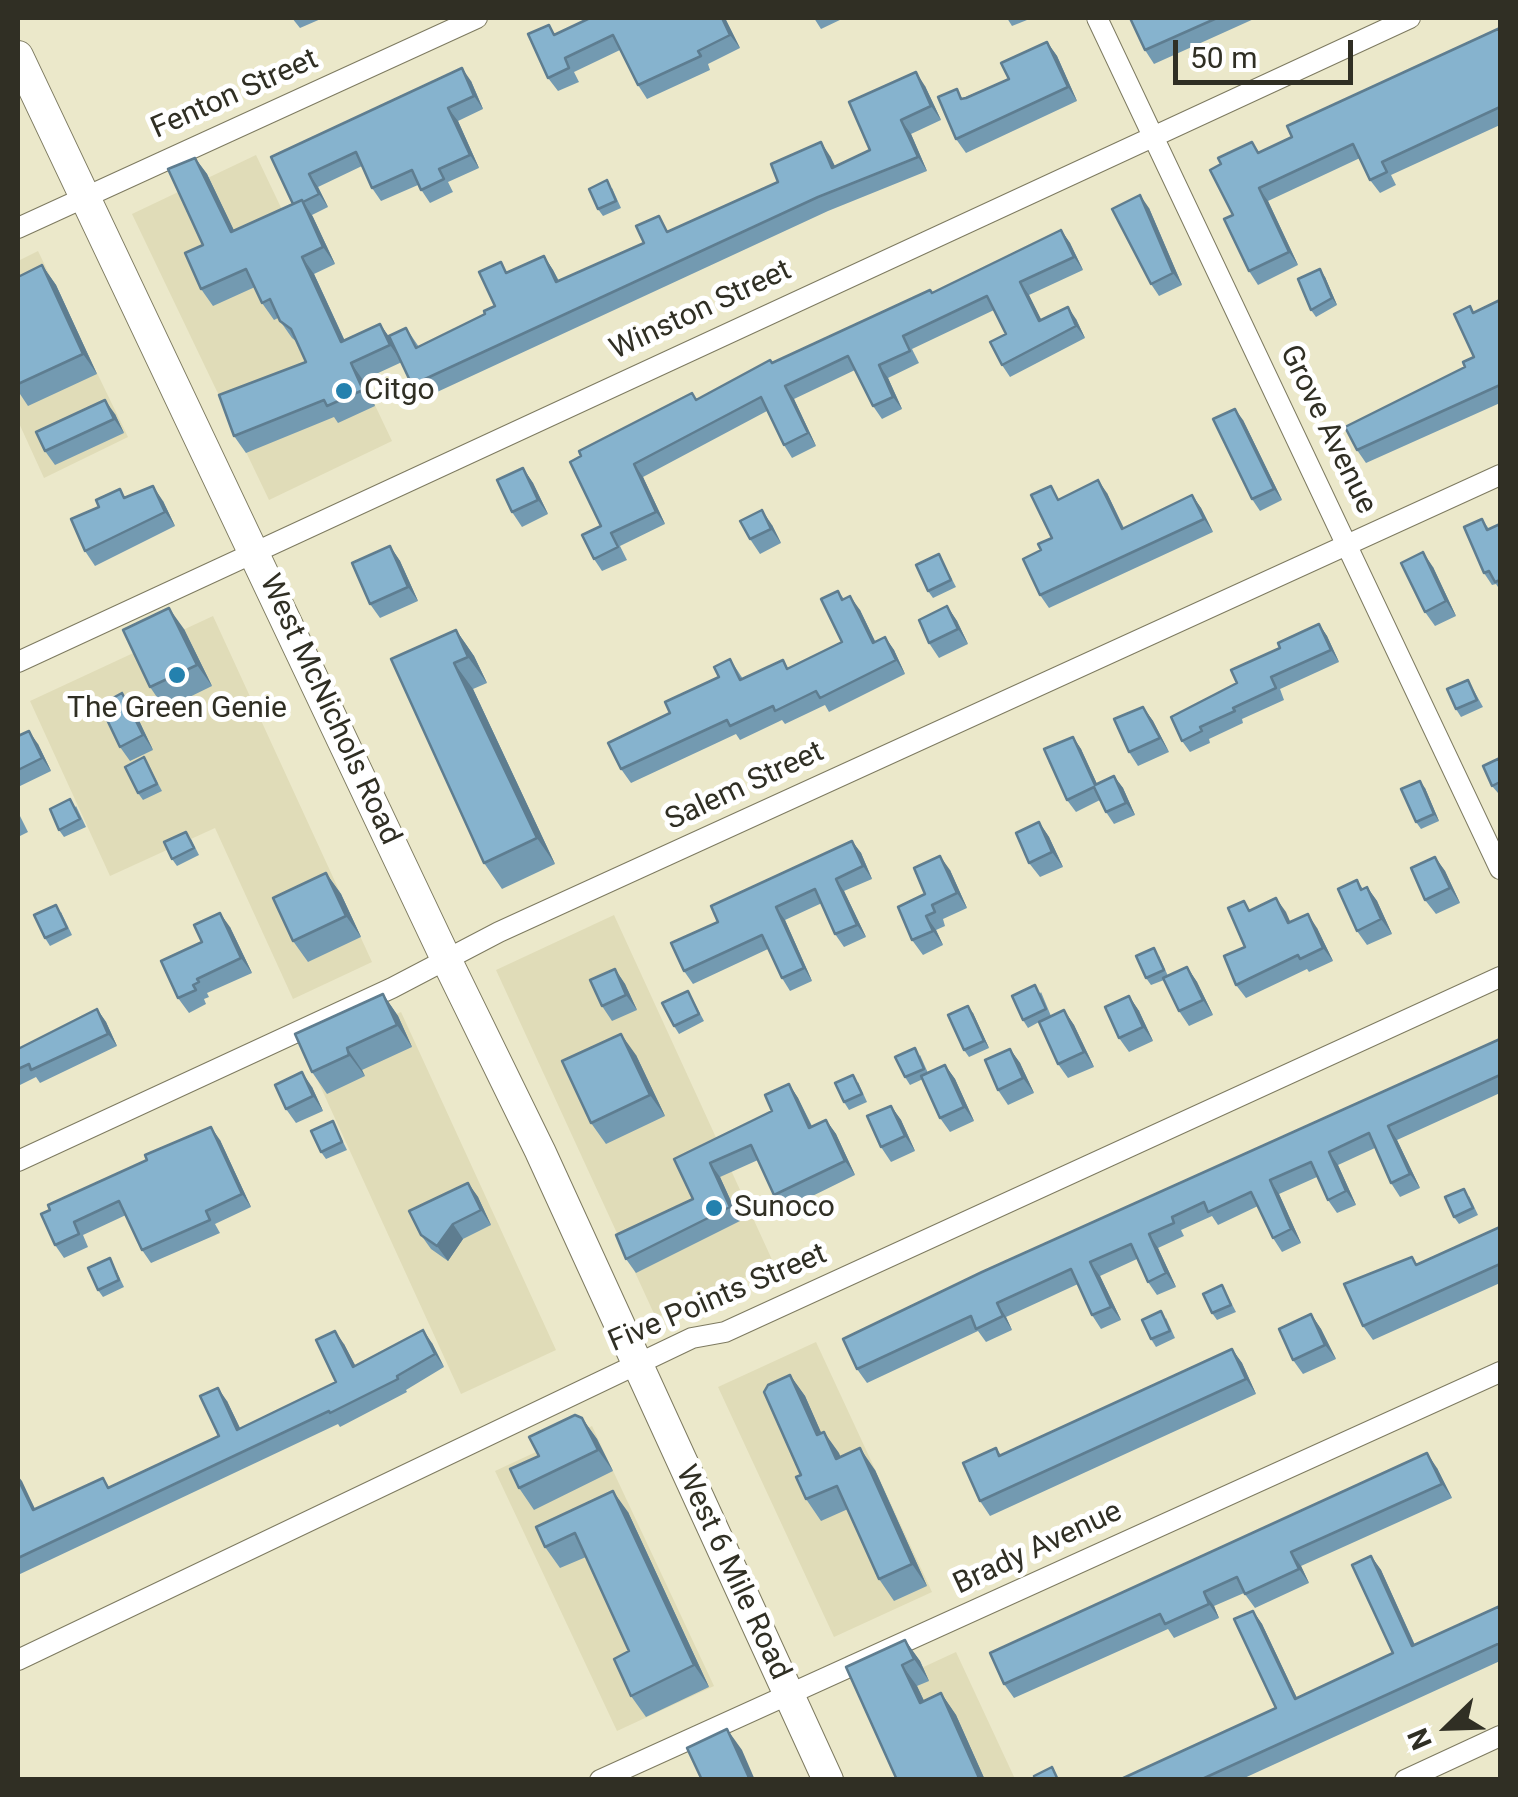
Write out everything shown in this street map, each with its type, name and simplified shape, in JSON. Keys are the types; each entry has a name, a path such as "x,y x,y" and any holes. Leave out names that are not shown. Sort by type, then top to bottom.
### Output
{"main road":[{"name":"West McNichols Road","path":"18,56 536,1141 638,1366"},
{"name":"West 6 Mile Road","path":"638,1366 828,1780"}],"street":[{"name":"Fenton Street","path":"18,228 477,18"},
{"name":"Grove Avenue","path":"1096,18 1500,869"},
{"name":"Winston Street","path":"18,662 1410,18"},
{"name":"Salem Street","path":"18,1161 392,988 499,932 1500,475"},
{"name":"Five Points Street","path":"18,1660 692,1338 725,1332 1500,978"},
{"name":"Brady Avenue","path":"600,1780 1500,1372"},
{"path":"1405,1780 1500,1736"}],"shaded area":[{"path":"256,155 392,441 269,500 132,214"},
{"path":"38,251 128,437 44,478 18,421 18,261"},
{"path":"213,616 372,962 293,999 215,828 110,876 30,701"},
{"path":"614,915 774,1264 656,1318 496,970"},
{"path":"401,1012 556,1350 461,1394 306,1055"},
{"path":"816,1342 932,1592 834,1637 718,1387"},
{"path":"592,1426 714,1686 617,1731 495,1471"},
{"path":"956,1652 1015,1779 902,1779 863,1695"}],"building":[{"path":"590,18 722,18 730,35 698,51 701,56 638,85 613,35 565,58 569,68 548,78 528,34 549,25 554,35"},
{"path":"1130,18 1217,18 1145,50"},
{"path":"1500,28 1500,107 1382,162 1387,172 1370,180 1353,144 1259,188 1289,252 1249,271 1224,219 1233,215 1210,170 1221,164 1218,158 1252,142 1258,153 1292,137 1287,126"},
{"path":"1047,42 1068,87 956,139 938,97 957,89 961,99 966,98 1009,79 1001,63"},
{"path":"462,68 474,96 448,108 470,155 439,169 444,179 421,190 412,170 372,188 356,152 309,174 319,194 293,204 271,157"},
{"path":"916,72 931,106 901,120 918,157 818,197 412,385 389,336 406,328 416,348 485,314 495,306 479,272 501,262 506,273 544,256 556,282 644,243 636,226 659,216 667,232 778,182 771,164 821,142 832,168 870,150 849,102"},
{"path":"195,158 231,232 302,200 323,247 302,257 341,342 380,324 390,345 351,363 363,390 327,406 324,400 234,436 219,395 306,362 291,329 280,321 270,299 262,303 246,269 201,289 185,253 203,245 168,169"},
{"path":"607,180 616,201 598,209 589,189"},
{"path":"1140,195 1173,273 1151,284 1112,209"},
{"path":"1061,230 1074,257 1020,282 1039,321 1068,307 1076,326 1002,365 990,342 1006,334 987,296 903,336 910,351 879,365 893,397 873,406 848,356 785,386 808,433 784,445 761,397 634,464 656,512 611,533 618,547 594,559 582,535 601,526 570,462 581,456 579,451 692,393 696,400 770,360 772,363 930,290 932,293"},
{"path":"42,265 83,354 18,384 18,277"},
{"path":"1320,269 1332,298 1311,310 1298,279"},
{"path":"1500,300 1500,385 1357,450 1345,427 1465,367 1463,362 1474,357 1454,314 1470,306 1473,313"},
{"path":"105,400 114,419 45,451 36,432"},
{"path":"1235,409 1274,489 1252,499 1213,419"},
{"path":"523,468 538,500 512,512 497,480"},
{"path":"1098,480 1122,529 1192,495 1204,519 1040,595 1023,559 1041,550 1038,544 1052,538 1031,495 1051,486 1058,500"},
{"path":"153,486 165,512 85,551 71,519 99,507 96,500 120,489 124,498"},
{"path":"762,510 771,529 750,539 740,521"},
{"path":"1482,519 1487,530 1500,524 1500,580 1495,582 1489,571 1484,573 1464,527"},
{"path":"390,546 408,587 370,604 352,563"},
{"path":"1423,552 1446,601 1425,612 1401,563"},
{"path":"939,554 951,580 928,591 916,565"},
{"path":"838,591 842,600 850,596 873,643 885,637 896,660 820,698 816,691 775,711 773,706 730,726 727,720 621,769 608,743 670,713 665,702 719,677 714,667 730,659 740,680 783,660 787,669 842,642 821,599"},
{"path":"947,606 958,629 929,643 919,620"},
{"path":"169,608 197,665 150,687 123,630"},
{"path":"1319,624 1331,650 1271,677 1276,688 1233,708 1235,711 1200,727 1202,731 1182,741 1171,717 1237,683 1231,670 1280,648 1278,643"},
{"path":"456,630 468,657 454,663 537,838 484,863 391,659"},
{"path":"1468,680 1477,700 1456,709 1447,689"},
{"path":"122,693 143,735 120,747 100,705"},
{"path":"1143,707 1160,738 1129,752 1114,719"},
{"path":"29,731 42,758 18,770 18,736"},
{"path":"1073,737 1095,785 1114,776 1126,803 1106,812 1094,787 1067,800 1044,749"},
{"path":"144,757 157,784 138,793 125,767"},
{"path":"1500,758 1500,782 1492,786 1483,766"},
{"path":"1420,781 1434,814 1416,822 1401,789"},
{"path":"70,799 80,819 59,830 50,809"},
{"path":"1039,822 1052,852 1029,863 1016,833"},
{"path":"186,832 194,848 172,859 164,842"},
{"path":"852,841 863,866 836,879 857,925 835,934 815,889 776,907 804,968 782,978 762,935 684,971 671,943 718,922 711,906"},
{"path":"940,856 957,893 932,905 935,912 926,916 933,931 912,940 898,907 925,894 914,868"},
{"path":"1435,857 1450,888 1425,900 1411,868"},
{"path":"326,873 346,916 293,941 273,898"},
{"path":"1357,880 1361,890 1367,887 1381,919 1357,931 1338,889"},
{"path":"1276,898 1288,923 1308,914 1323,948 1300,959 1298,955 1236,985 1224,956 1245,947 1228,908 1244,901 1249,911"},
{"path":"56,905 67,928 45,938 34,915"},
{"path":"220,913 241,958 197,979 199,982 193,985 196,990 178,998 161,961 202,942 194,925"},
{"path":"1154,948 1164,970 1146,978 1136,956"},
{"path":"1187,967 1203,1000 1179,1011 1163,978"},
{"path":"615,969 626,995 602,1006 590,980"},
{"path":"1035,985 1046,1009 1023,1020 1012,996"},
{"path":"688,991 699,1014 674,1026 662,1003"},
{"path":"383,994 397,1025 347,1048 349,1055 312,1072 295,1034"},
{"path":"1129,996 1143,1027 1119,1038 1105,1007"},
{"path":"968,1006 984,1041 964,1050 948,1015"},
{"path":"97,1009 108,1034 31,1070 29,1064 18,1069 18,1049"},
{"path":"1064,1010 1084,1052 1058,1064 1039,1022"},
{"path":"621,1034 650,1095 591,1123 562,1061"},
{"path":"1500,1039 1500,1075 1388,1126 1410,1174 1391,1183 1369,1133 1329,1152 1346,1191 1328,1200 1311,1162 1270,1180 1291,1229 1273,1238 1251,1192 1208,1212 1204,1202 1172,1217 1174,1223 1149,1234 1166,1273 1148,1282 1131,1244 1090,1262 1111,1307 1092,1315 1071,1269 997,1303 1003,1316 976,1329 971,1316 857,1369 843,1339 982,1272"},
{"path":"915,1048 924,1069 905,1077 895,1057"},
{"path":"1010,1049 1023,1078 998,1090 985,1060"},
{"path":"945,1065 964,1107 940,1118 921,1076"},
{"path":"302,1072 313,1096 286,1109 275,1085"},
{"path":"853,1075 862,1094 844,1102 835,1083"},
{"path":"789,1084 809,1128 826,1120 845,1161 774,1195 751,1145 710,1163 730,1207 626,1259 616,1235 693,1199 674,1159 772,1111 765,1095"},
{"path":"891,1106 905,1136 881,1147 867,1116"},
{"path":"333,1121 342,1142 321,1152 311,1131"},
{"path":"211,1127 242,1194 206,1211 210,1220 142,1250 119,1201 74,1222 79,1234 55,1245 41,1214 50,1210 48,1205 147,1160 145,1155"},
{"path":"468,1183 481,1210 453,1224 437,1246 421,1235 409,1211"},
{"path":"1464,1189 1473,1208 1454,1217 1445,1197"},
{"path":"1500,1227 1500,1264 1363,1326 1344,1284 1412,1257 1416,1265"},
{"path":"110,1258 119,1280 98,1290 88,1268"},
{"path":"1222,1285 1231,1305 1212,1313 1203,1294"},
{"path":"1161,1311 1170,1331 1151,1339 1142,1320"},
{"path":"1311,1314 1325,1345 1293,1360 1279,1329"},
{"path":"423,1330 435,1354 397,1376 398,1379 18,1558 18,1479 33,1510 103,1478 108,1488 219,1436 200,1396 218,1388 237,1430 336,1382 316,1340 335,1331 353,1367"},
{"path":"1232,1349 1246,1379 980,1501 963,1463 996,1448 999,1456"},
{"path":"790,1375 817,1435 824,1432 836,1459 860,1448 912,1564 879,1579 837,1486 806,1499 796,1477 801,1475 764,1392 768,1385"},
{"path":"575,1415 582,1418 598,1450 519,1488 510,1469 539,1456 529,1437"},
{"path":"1427,1453 1442,1484 1291,1552 1299,1569 1245,1594 1237,1577 1204,1592 1209,1604 1165,1624 1160,1614 1004,1684 990,1653"},
{"path":"613,1491 694,1665 631,1696 614,1659 629,1651 575,1533 545,1547 536,1527"},
{"path":"1371,1556 1412,1646 1500,1606 1500,1643 1200,1780 1119,1780 1276,1708 1234,1619 1253,1611 1295,1699 1393,1653 1352,1565"},
{"path":"905,1640 914,1659 902,1665 920,1703 941,1693 979,1778 976,1780 897,1780 846,1667"},
{"path":"727,1729 750,1780 702,1780 687,1748"},
{"path":"1052,1767 1058,1780 1035,1780 1034,1776"}],"place":[{"name":"Citgo","path":"344,391"},
{"name":"The Green Genie","path":"177,675"},
{"name":"Sunoco","path":"714,1208"}]}
